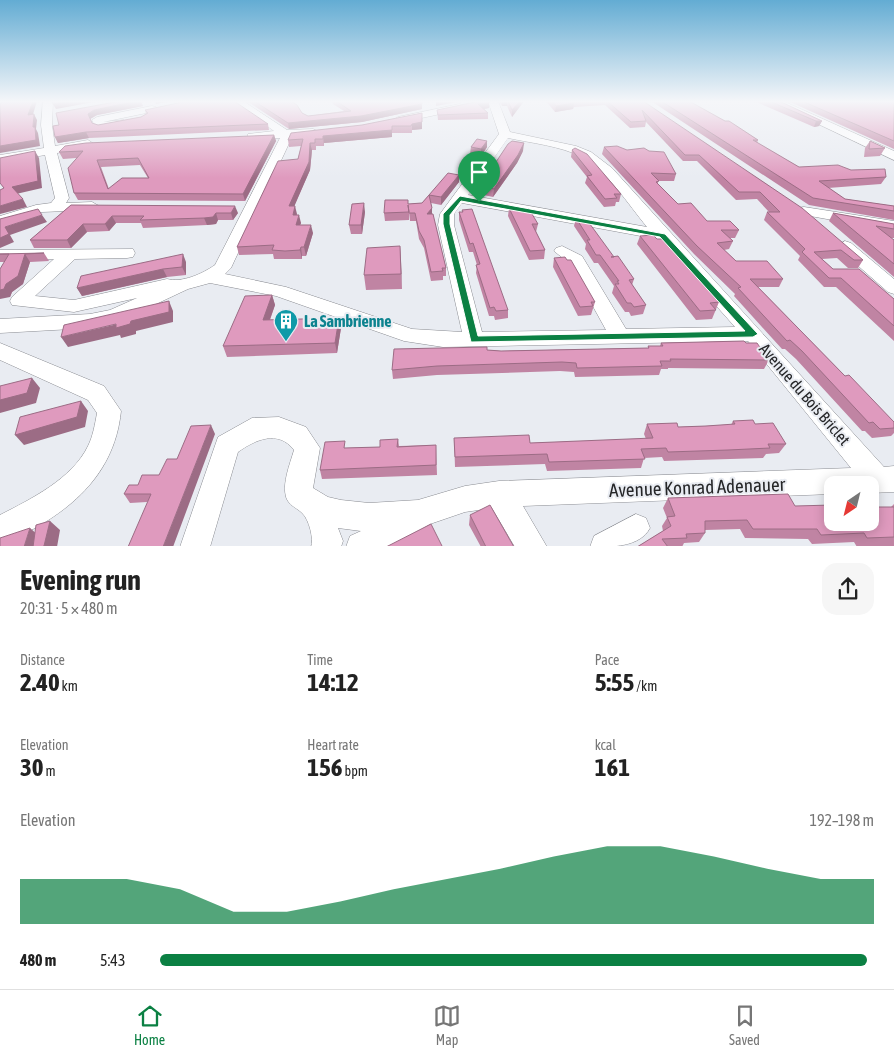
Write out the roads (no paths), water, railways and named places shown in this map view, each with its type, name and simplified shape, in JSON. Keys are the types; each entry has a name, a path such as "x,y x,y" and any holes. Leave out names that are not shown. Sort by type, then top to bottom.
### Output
{"street":[{"path":"49,126 50,149 62,198 56,206"},
{"path":"274,126 287,135"},
{"path":"474,340 446,224 447,214 505,134 499,126"},
{"path":"830,126 894,156"},
{"path":"243,137 325,131"},
{"name":"Avenue du Bois Briclet","path":"505,134 572,149 596,161 607,171 662,236 886,480"},
{"path":"0,326 90,321 135,308 182,285 210,277 222,268 287,135"},
{"path":"0,159 50,149 99,144"},
{"path":"460,198 624,227 662,236"},
{"path":"0,221 41,208 56,206 103,206"},
{"path":"234,207 252,207"},
{"path":"894,226 800,209 894,288"},
{"path":"562,251 576,260 620,336"},
{"path":"0,255 127,253"},
{"path":"70,254 19,300 74,306 168,285 182,285"},
{"path":"210,277 280,291 412,336 443,340 753,334"},
{"path":"0,351 96,394 109,411 106,432 95,460 68,488 32,514 0,530"},
{"path":"195,546 227,445 252,429 279,428 298,435 306,448 299,481 299,495 316,508 328,541 326,546"},
{"name":"Avenue Konrad Adenauer","path":"316,508 368,518 423,512 465,499 499,494 886,480"},
{"path":"499,494 532,546"},
{"name":"Avenue Konrad Adenauer","path":"361,546 423,512"},
{"path":"605,546 636,528"}],"place":[{"name":"La Sambrienne","path":"286,342"}]}
